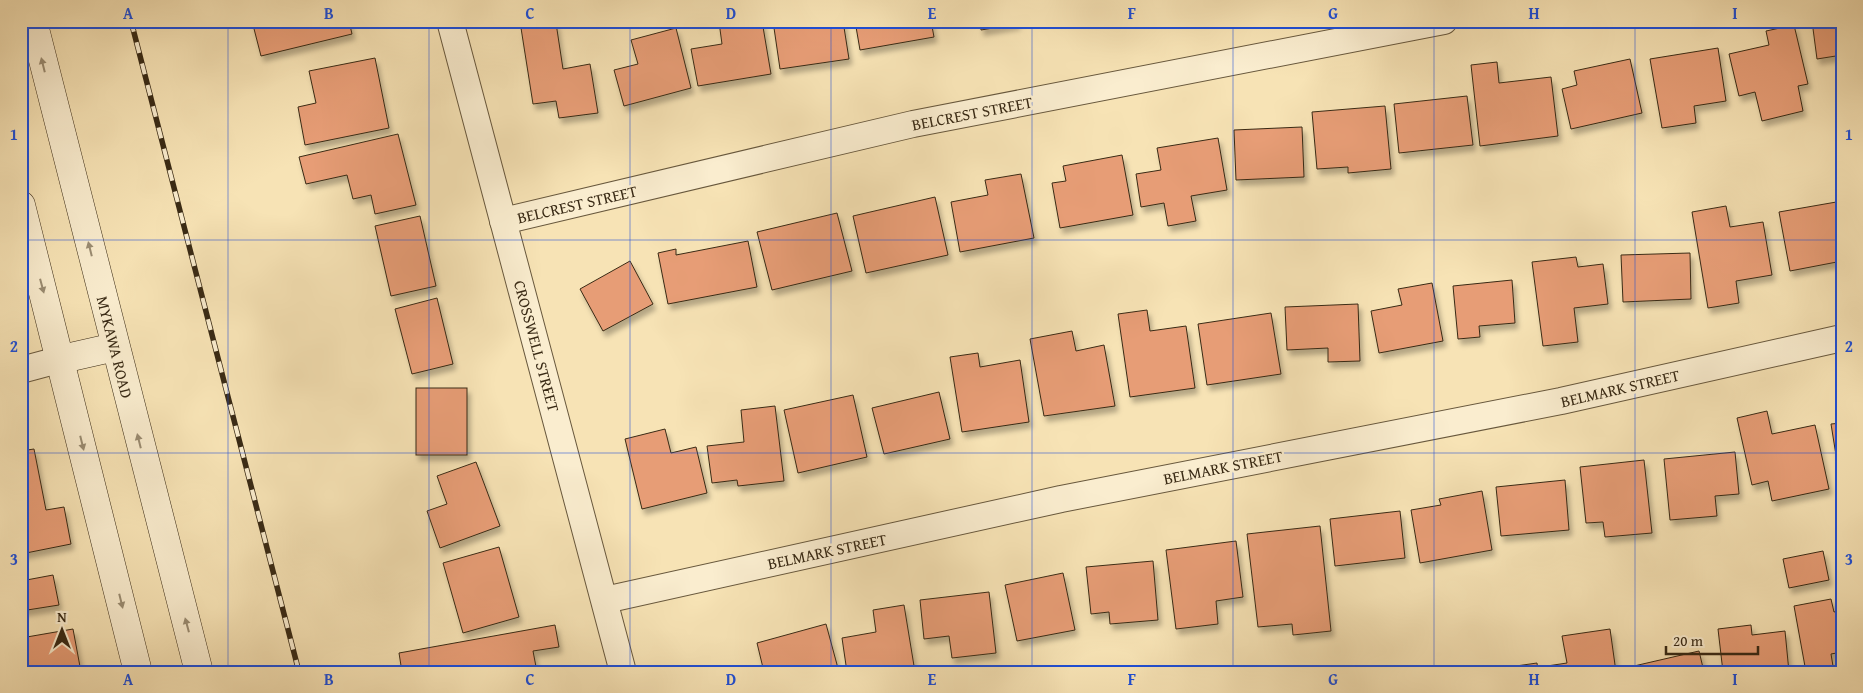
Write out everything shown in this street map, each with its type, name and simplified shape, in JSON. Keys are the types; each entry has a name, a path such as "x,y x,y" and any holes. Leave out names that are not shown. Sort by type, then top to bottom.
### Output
{"main road":[{"name":"MYKAWA ROAD","path":"33,21 199,672"},
{"path":"21,205 62,359 138,672"},
{"path":"62,359 115,347"}],"street":[{"name":"CROSSWELL STREET","path":"450,21 605,600 622,672"},
{"name":"BELCREST STREET","path":"503,221 913,124 1444,21"},
{"name":"BELMARK STREET","path":"605,600 1061,499 1561,401 1842,338"},
{"path":"21,370 62,359"}],"building":[{"path":"252,21 349,21 352,34 261,56"},
{"path":"762,21 771,74 698,86 691,49 722,44 719,22"},
{"path":"773,21 843,21 849,59 780,69"},
{"path":"855,21 931,21 934,37 860,50"},
{"path":"980,21 1017,21 1017,24 981,30"},
{"path":"1812,21 1842,21 1842,55 1817,59"},
{"path":"556,23 563,69 590,64 598,113 559,118 556,101 533,104 521,28"},
{"path":"1794,25 1808,84 1798,86 1803,111 1762,121 1755,92 1739,96 1729,54 1769,45 1766,31"},
{"path":"676,28 691,88 624,106 614,70 638,64 631,40"},
{"path":"1718,48 1726,101 1694,106 1696,123 1662,128 1650,59"},
{"path":"375,58 389,128 305,145 298,107 316,103 309,71"},
{"path":"1630,59 1642,113 1571,129 1562,89 1577,85 1574,71"},
{"path":"1497,62 1499,83 1551,77 1558,136 1480,146 1471,65"},
{"path":"1467,96 1473,145 1399,153 1394,104"},
{"path":"1385,106 1391,169 1348,173 1348,167 1317,169 1312,112"},
{"path":"1302,127 1304,177 1236,180 1234,130"},
{"path":"398,134 416,205 375,214 371,195 353,199 347,175 306,184 299,157"},
{"path":"1218,138 1227,190 1191,196 1196,221 1168,226 1164,203 1141,207 1136,174 1161,170 1157,148"},
{"path":"1122,155 1133,215 1060,228 1052,183 1066,181 1063,166"},
{"path":"1021,174 1034,238 960,252 951,202 988,195 985,180"},
{"path":"935,197 948,255 866,273 853,216"},
{"path":"1842,201 1842,261 1790,271 1779,212"},
{"path":"1726,206 1730,227 1763,222 1772,275 1736,281 1739,303 1708,308 1692,212"},
{"path":"837,213 852,271 772,290 757,232"},
{"path":"420,216 436,286 391,296 375,226"},
{"path":"748,241 757,287 668,304 658,253 676,249 676,255"},
{"path":"1690,253 1691,299 1623,302 1621,255"},
{"path":"1576,257 1578,267 1603,264 1608,304 1574,308 1578,342 1543,346 1532,262"},
{"path":"630,261 653,304 603,331 580,289"},
{"path":"1512,280 1515,323 1479,326 1480,337 1458,339 1453,286"},
{"path":"1432,283 1443,341 1379,353 1371,311 1402,305 1398,289"},
{"path":"437,298 453,364 412,374 395,309"},
{"path":"1358,304 1360,361 1328,362 1328,348 1287,350 1285,307"},
{"path":"1147,310 1150,331 1186,326 1195,388 1130,397 1118,314"},
{"path":"1271,313 1281,374 1207,385 1198,324"},
{"path":"1072,331 1076,351 1104,345 1115,406 1044,416 1030,339"},
{"path":"978,353 980,367 1020,360 1029,422 962,432 950,357"},
{"path":"416,388 467,388 467,455 416,455"},
{"path":"939,392 950,439 884,454 872,408"},
{"path":"853,395 867,457 798,473 784,410"},
{"path":"775,406 784,481 738,486 737,480 712,483 707,446 744,442 741,410"},
{"path":"1767,411 1772,434 1815,425 1829,489 1772,501 1768,481 1752,485 1737,418"},
{"path":"1842,423 1842,473 1839,474 1831,424"},
{"path":"665,429 671,453 696,447 707,493 642,509 625,439"},
{"path":"34,449 46,510 64,507 71,544 21,554 21,451"},
{"path":"1735,452 1739,494 1715,496 1717,516 1670,520 1664,459"},
{"path":"1644,460 1652,533 1605,537 1603,522 1586,523 1580,467"},
{"path":"476,462 500,526 440,548 427,511 447,504 437,476"},
{"path":"1565,480 1569,530 1501,536 1496,487"},
{"path":"1482,491 1492,550 1420,563 1411,510 1441,505 1439,499"},
{"path":"1400,511 1405,558 1335,566 1330,519"},
{"path":"1320,526 1331,631 1293,635 1292,624 1258,627 1247,534"},
{"path":"1236,541 1243,597 1216,601 1218,624 1176,629 1166,550"},
{"path":"499,547 519,617 463,633 443,563"},
{"path":"1823,551 1829,580 1789,588 1783,559"},
{"path":"1153,561 1158,620 1110,624 1109,612 1091,614 1086,567"},
{"path":"1063,573 1075,630 1017,641 1005,585"},
{"path":"53,575 59,605 21,611 21,581"},
{"path":"989,592 996,653 952,658 949,636 924,639 920,600"},
{"path":"1831,599 1834,612 1842,610 1842,652 1831,654 1834,672 1806,672 1794,606"},
{"path":"904,605 915,672 847,672 842,638 876,632 873,610"},
{"path":"826,624 839,672 764,672 757,643"},
{"path":"555,625 559,647 533,651 537,672 402,672 399,653"},
{"path":"1751,625 1752,635 1785,631 1789,672 1723,672 1718,629"},
{"path":"73,629 81,672 23,672 21,638"},
{"path":"1610,629 1616,672 1548,672 1547,666 1567,663 1562,636"},
{"path":"1699,651 1704,672 1636,672 1634,666"},
{"path":"1537,663 1538,672 1488,672 1488,670"}],"railway":[{"path":"131,21 299,672"}]}
